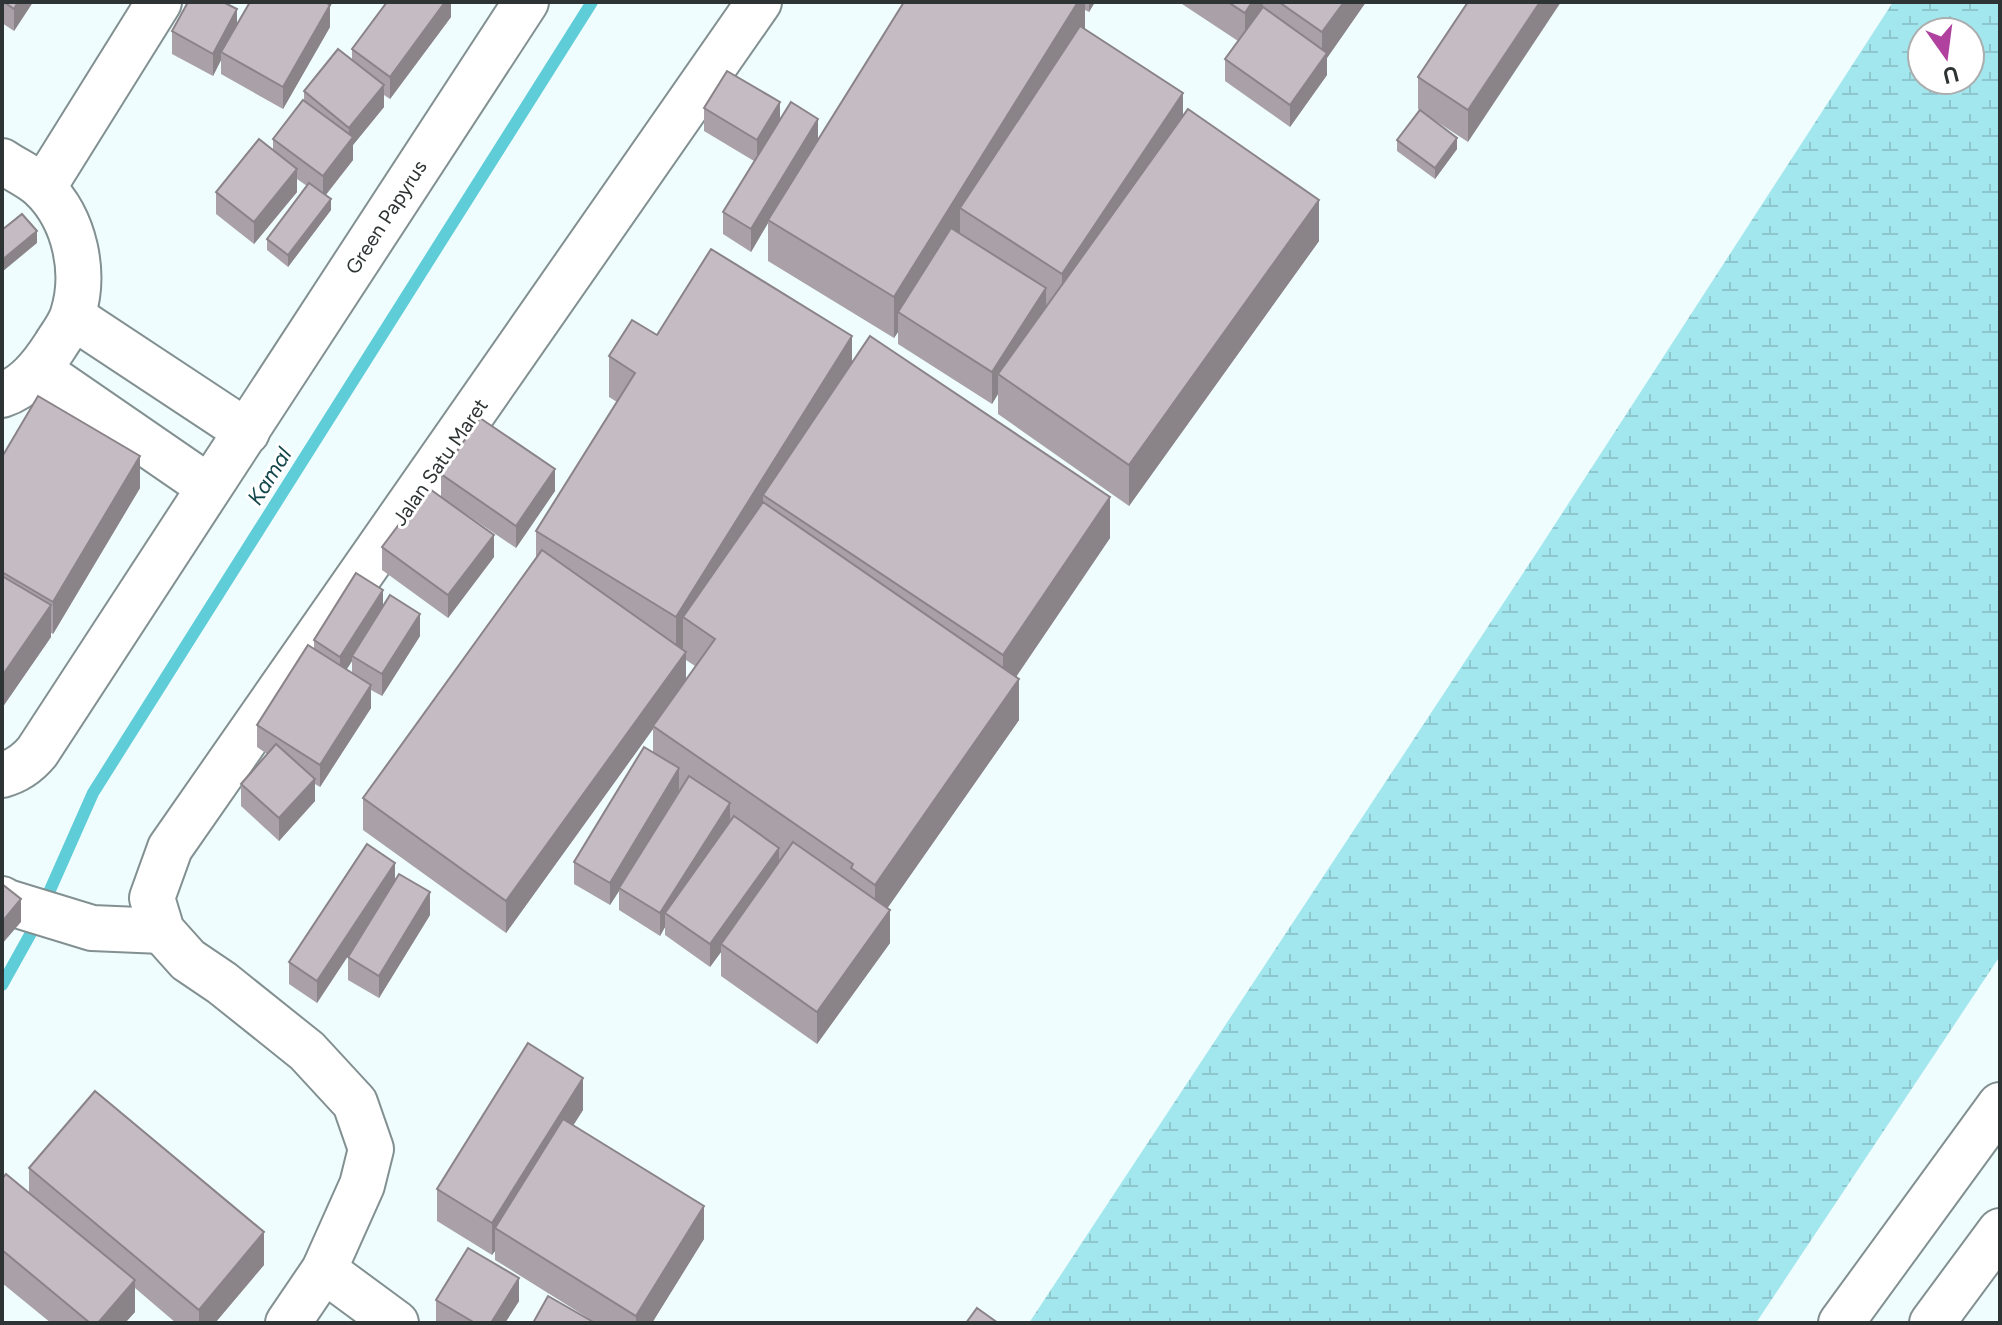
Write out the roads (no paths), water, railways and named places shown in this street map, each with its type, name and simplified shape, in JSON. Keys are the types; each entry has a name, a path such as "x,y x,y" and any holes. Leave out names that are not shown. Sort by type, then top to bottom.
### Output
{"street":[{"path":"43,188 159,2"},
{"name":"Green Papyrus","path":"2,775 20,768 37,752 526,2"},
{"name":"Jalan Satu Maret","path":"162,931 152,898 170,848 759,2"},
{"path":"2,161 43,188 63,215 76,248 79,282 73,317 39,370 2,395"},
{"path":"73,317 247,432"},
{"path":"39,370 209,487"},
{"path":"4,901 92,928 162,931 188,960 307,1051 355,1103 371,1149 362,1185 324,1270 288,1323"},
{"path":"1841,1323 2000,1105"},
{"path":"1932,1323 2000,1231"},
{"path":"324,1270 396,1323"}],"waterway":[{"name":"Kamal","path":"2,985 31,933 93,793 592,2"}]}
